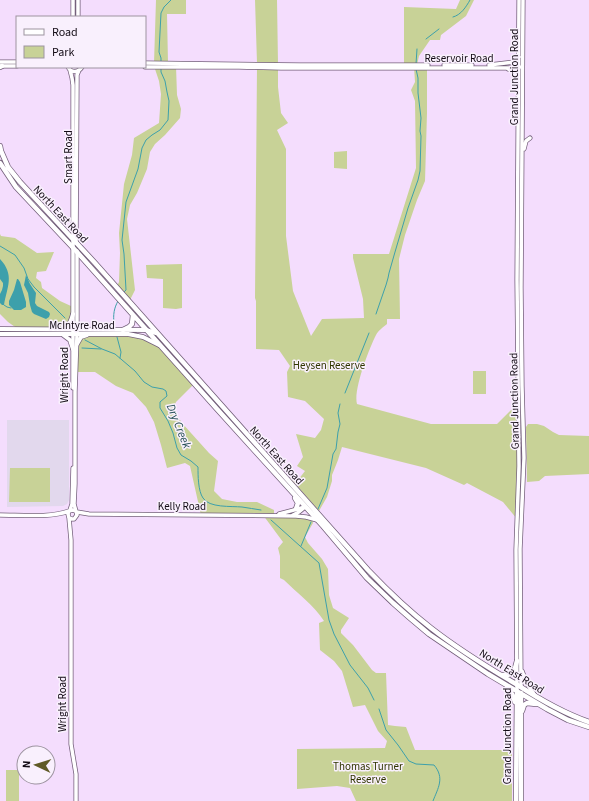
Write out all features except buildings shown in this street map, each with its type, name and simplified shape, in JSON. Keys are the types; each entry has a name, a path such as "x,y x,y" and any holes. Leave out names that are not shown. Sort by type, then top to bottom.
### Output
{"highway":[{"name":"North East Road","path":"0,151 16,186 122,294 371,574 394,597 446,639 501,675 565,712 589,722"},
{"path":"0,151 2,161 1,165"},
{"name":"North East Road","path":"1,165 73,239 77,252 88,265 216,409 294,493 371,582 410,618 448,647 488,674 539,705 564,718 589,727"},
{"path":"123,330 132,324 133,314"},
{"path":"216,409 224,409 225,418"},
{"path":"257,446 256,453 264,453"},
{"path":"294,493 298,503 298,507 296,509"},
{"path":"303,496 305,507 314,509"},
{"path":"371,574 371,582 379,582"},
{"path":"446,639 448,647 456,646"},
{"path":"501,675 508,676 512,674 516,661"},
{"path":"504,683 512,694 519,714"},
{"name":"Grand Junction Road","path":"516,801 519,686"},
{"path":"519,714 527,703 539,705"},
{"name":"Grand Junction Road","path":"518,755 521,801"}],"main road":[{"path":"73,0 73,16"},
{"path":"78,0 78,16"},
{"name":"Grand Junction Road","path":"519,0 519,57 521,67 519,87 522,157 519,204 522,225 519,288"},
{"path":"520,10 523,0"},
{"name":"Grand Junction Road","path":"519,534 524,466 521,422 518,240 523,0"},
{"path":"489,65 510,63 516,61 519,57"},
{"path":"1,64 16,62"},
{"name":"Reservoir Road","path":"146,62 162,65"},
{"path":"1,64 16,66"},
{"name":"Reservoir Road","path":"481,66 516,65 521,67"},
{"name":"Reservoir Road","path":"146,66 521,67"},
{"path":"68,68 76,72 81,68"},
{"name":"Smart Road","path":"68,68 72,82 73,239"},
{"name":"Smart Road","path":"75,246 77,75 81,68"},
{"path":"502,68 515,72 519,87"},
{"path":"522,157 525,142 530,138"},
{"path":"61,227 68,227 72,223"},
{"path":"518,240 520,238 522,225"},
{"name":"Wright Road","path":"75,246 73,314 77,344 74,504 76,512"},
{"name":"Wright Road","path":"69,511 72,504 73,349 75,332 77,252"},
{"path":"77,269 82,264 88,265"},
{"path":"73,314 69,325 61,332 70,340 73,349"},
{"name":"McIntyre Road","path":"0,329 61,332"},
{"name":"McIntyre Road","path":"0,334 123,330 146,330 156,332"},
{"name":"McIntyre Road","path":"75,332 90,334 132,334 148,339 162,347"},
{"path":"77,344 82,337 90,334"},
{"name":"Grand Junction Road","path":"519,686 521,666 518,600 520,555 519,458 521,422"},
{"path":"519,496 523,488"},
{"path":"290,516 299,512 305,507"},
{"name":"Kelly Road","path":"276,515 305,507"},
{"path":"0,515 53,514 73,510 77,515 72,519 53,514"},
{"path":"69,511 69,518"},
{"name":"Kelly Road","path":"76,512 89,514 306,516 318,521"},
{"name":"Kelly Road","path":"75,518 89,514"},
{"name":"Wright Road","path":"69,518 71,535 71,744 76,778 76,801"},
{"name":"Wright Road","path":"71,535 75,518"},
{"name":"Grand Junction Road","path":"519,635 516,661 519,686"},
{"path":"521,666 527,684 536,696"}],"shaded area":[{"path":"0,259 5,265 9,276 4,305 0,303 0,294 3,283 0,279"},
{"path":"26,275 36,293 35,303 37,306 50,314 46,319 32,312 28,293 24,285"},
{"path":"17,279 20,282 26,302 26,307 21,310 14,310 9,305"},
{"path":"7,420 69,420 69,500 67,504 63,506 7,507"}],"green space":[{"path":"156,0 186,0 186,14 167,14 168,63 154,63"},
{"path":"255,0 277,0 278,64 257,63"},
{"path":"460,0 474,0 466,16 441,35 440,40 430,40 419,56 417,65 404,65 404,7 456,9"},
{"path":"154,66 176,66 177,95 181,109 180,118 155,144 150,152 147,169 137,193 130,205 127,219 135,290 129,302 116,288 119,282 119,233 124,184 132,155 134,138 159,123 161,94 159,81"},
{"name":"Heysen Reserve","path":"257,67 278,68 278,87 281,113 288,123 277,130 286,149 286,236 293,291 311,336 322,319 364,318 363,299 353,254 389,254 416,168 415,101 411,90 415,82 414,67 427,67 425,181 405,235 399,259 400,319 387,319 387,324 376,335 359,380 356,398 357,404 431,424 497,424 517,404 517,519 503,502 467,483 464,485 426,468 342,447 332,475 332,481 327,497 319,511 290,478 292,475 298,480 305,471 297,466 303,457 296,434 315,438 321,430 324,419 305,401 288,397 287,372 290,366 279,350 256,349"},
{"path":"347,151 347,169 334,168 334,152"},
{"path":"0,234 1,236 15,238 37,253 54,252 46,271 37,272 36,278 41,282 42,288 60,301 71,306 72,320 61,330 18,329 0,314"},
{"path":"182,264 182,308 163,308 163,279 147,278 146,265"},
{"name":"Thomas Turner Reserve","path":"88,334 136,336 162,347 194,384 176,402 174,407 175,412 182,423 218,461 214,491 222,499 237,502 257,502 274,510 274,515 312,518 313,523 305,537 328,569 329,595 333,608 349,618 341,630 341,633 353,645 372,670 376,673 386,673 388,725 406,727 415,750 512,750 512,801 356,801 350,788 337,786 297,789 297,749 385,748 387,741 378,731 365,705 353,707 342,671 334,661 320,650 319,623 324,621 310,604 280,578 280,556 278,548 283,542 263,515 201,515 190,466 185,463 167,468 154,422 146,407 133,393 116,386 95,372 76,372 78,342"},
{"path":"473,371 486,371 486,394 473,394"},
{"path":"528,424 544,426 559,435 589,436 589,474 545,476 539,481 527,482 526,427"},
{"path":"10,468 50,468 50,502 9,502"},
{"path":"6,770 16,770 16,785 19,785 19,801 6,801"}],"waterway":[{"path":"161,61 159,52 161,13 164,7 171,0"},
{"path":"453,17 461,13 470,0"},
{"path":"426,39 439,29"},
{"path":"416,64 417,49"},
{"path":"123,293 126,290 122,240 126,202 138,169 142,148 146,140 160,130 168,120 169,101 161,69"},
{"path":"376,314 420,171 421,118 416,69"},
{"name":"Dry Creek","path":"0,246 15,255 34,287 65,318"},
{"path":"114,323 114,312 118,301"},
{"path":"4,305 11,308"},
{"path":"345,393 369,333"},
{"path":"117,337 121,352 120,358"},
{"name":"Dry Creek","path":"85,340 115,354 135,371 144,382 152,387 166,391 167,396 160,402 160,408 168,421 177,448 181,455 198,467 200,491 201,495 206,501 221,506 261,510"},
{"path":"82,348 101,349"},
{"path":"318,509 327,488 333,454 336,449 340,424 338,413 340,404"},
{"name":"Dry Creek","path":"271,520 319,563 329,620 334,634 350,665 368,688 374,700"},
{"path":"301,546 311,522"},
{"name":"Dry Creek","path":"379,709 386,730 409,761 416,764 434,765 437,770 440,783 433,801"}]}
